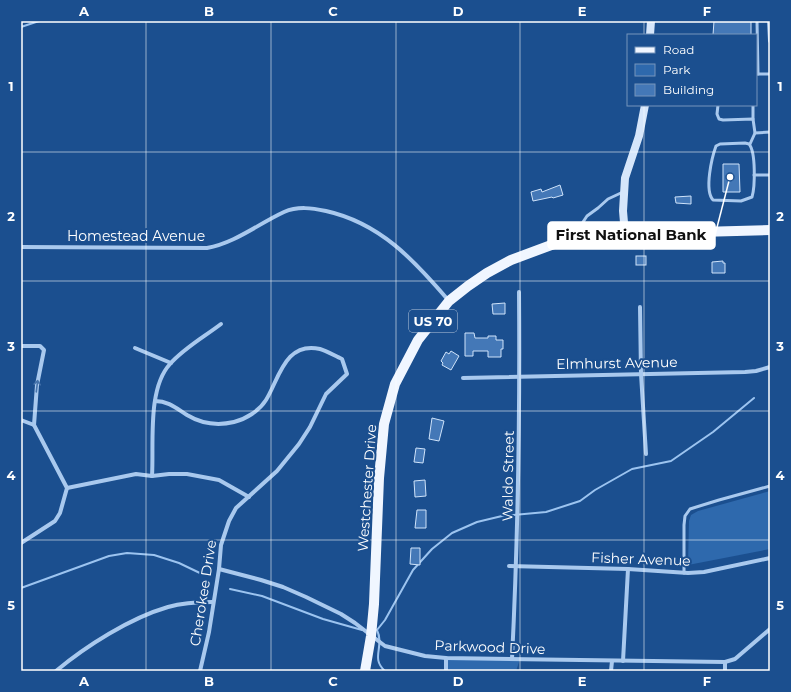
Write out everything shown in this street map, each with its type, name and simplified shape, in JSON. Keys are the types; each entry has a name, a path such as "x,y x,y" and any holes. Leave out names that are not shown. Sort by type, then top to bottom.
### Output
{"main road":[{"name":"Westchester Drive","path":"365,671 371,636 374,604 379,478 384,424 395,384 418,340 449,301 486,273 511,260 554,244 581,238 625,234 770,230"}],"street":[{"path":"650,34 651,21"},
{"path":"769,21 770,41"},
{"path":"625,234 623,192 625,178 639,136 645,106"},
{"name":"Homestead Avenue","path":"21,247 207,248 228,242 284,212 295,209 309,208 333,212 347,217 361,223 386,238 427,276 449,301"},
{"name":"Waldo Street","path":"512,659 517,567 520,376 519,292"},
{"path":"640,307 641,374 646,454"},
{"path":"152,476 153,412 165,370 170,363 221,324"},
{"path":"21,346 40,346 44,350 37,385 34,425 67,488 60,513 55,521 21,544"},
{"path":"135,348 170,363"},
{"name":"Cherokee Drive","path":"155,401 162,401 174,406 201,422 212,425 232,423 243,420 261,407 285,362 295,352 304,350 320,350 342,359 347,374 326,394 310,427 299,444 277,471 236,508 224,532 209,632 200,671"},
{"name":"Elmhurst Avenue","path":"463,378 746,372 770,367"},
{"path":"21,420 34,425"},
{"path":"67,488 136,474 152,476 186,474 219,480 249,497"},
{"name":"Fisher Avenue","path":"509,566 704,572 770,558"},
{"name":"Parkwood Drive","path":"219,569 283,587 346,617 386,646 425,656 446,658 624,662 725,662 735,659 770,629"},
{"path":"624,662 628,569"},
{"path":"56,671 89,647 127,624 148,614 180,604 213,602"},
{"path":"446,658 446,671"},
{"path":"612,661 612,671"},
{"path":"725,662 725,671"}],"lane":[{"path":"757,21 757,74 770,74"},
{"path":"718,106 719,119 753,119"},
{"path":"750,144 755,133 753,106"},
{"path":"755,133 770,132"},
{"path":"720,144 750,144 753,150 754,175 752,197 741,201 713,200 710,197 709,170 716,146 720,144"},
{"path":"754,175 770,175"},
{"path":"581,238 583,222 587,216 606,200 623,192"},
{"path":"684,572 684,525 685,516 690,509 770,486"}],"green space":[{"path":"770,491 770,549 688,565 689,521 691,515 698,511"},
{"path":"446,658 520,659 516,671 446,671"}],"building":[{"path":"714,21 751,21 751,34 713,34"},
{"path":"723,164 739,164 740,192 723,192"},
{"path":"560,185 563,195 533,201 531,192 541,189 542,192"},
{"path":"691,196 691,204 676,203 675,197"},
{"path":"636,256 646,256 646,265 636,265"},
{"path":"723,261 723,263 725,263 725,273 712,273 712,262"},
{"path":"505,303 505,314 493,314 492,304"},
{"path":"465,333 474,333 475,338 488,338 488,336 496,336 496,340 503,340 501,357 488,357 488,351 473,351 473,356 465,356"},
{"path":"451,351 459,356 451,370 442,365 443,363 441,361 446,352 449,354"},
{"path":"432,418 444,421 439,441 429,439"},
{"path":"416,448 425,449 423,463 414,462"},
{"path":"425,480 426,496 415,497 414,481"},
{"path":"417,510 426,510 426,528 415,528"},
{"path":"411,548 420,548 420,565 410,564"}],"waterway":[{"path":"21,27 39,21"},
{"path":"377,630 385,620 413,570 432,549 452,533 477,522 502,516 546,512 580,501 595,490 632,469 671,461 713,432 754,398"},
{"path":"21,588 109,556 127,553 154,555 179,563 204,575"},
{"path":"230,589 262,596 323,619 362,630"},
{"path":"377,630 380,642 378,657 379,662 385,671"}],"place":[{"name":"First National Bank","path":"730,177"}]}
